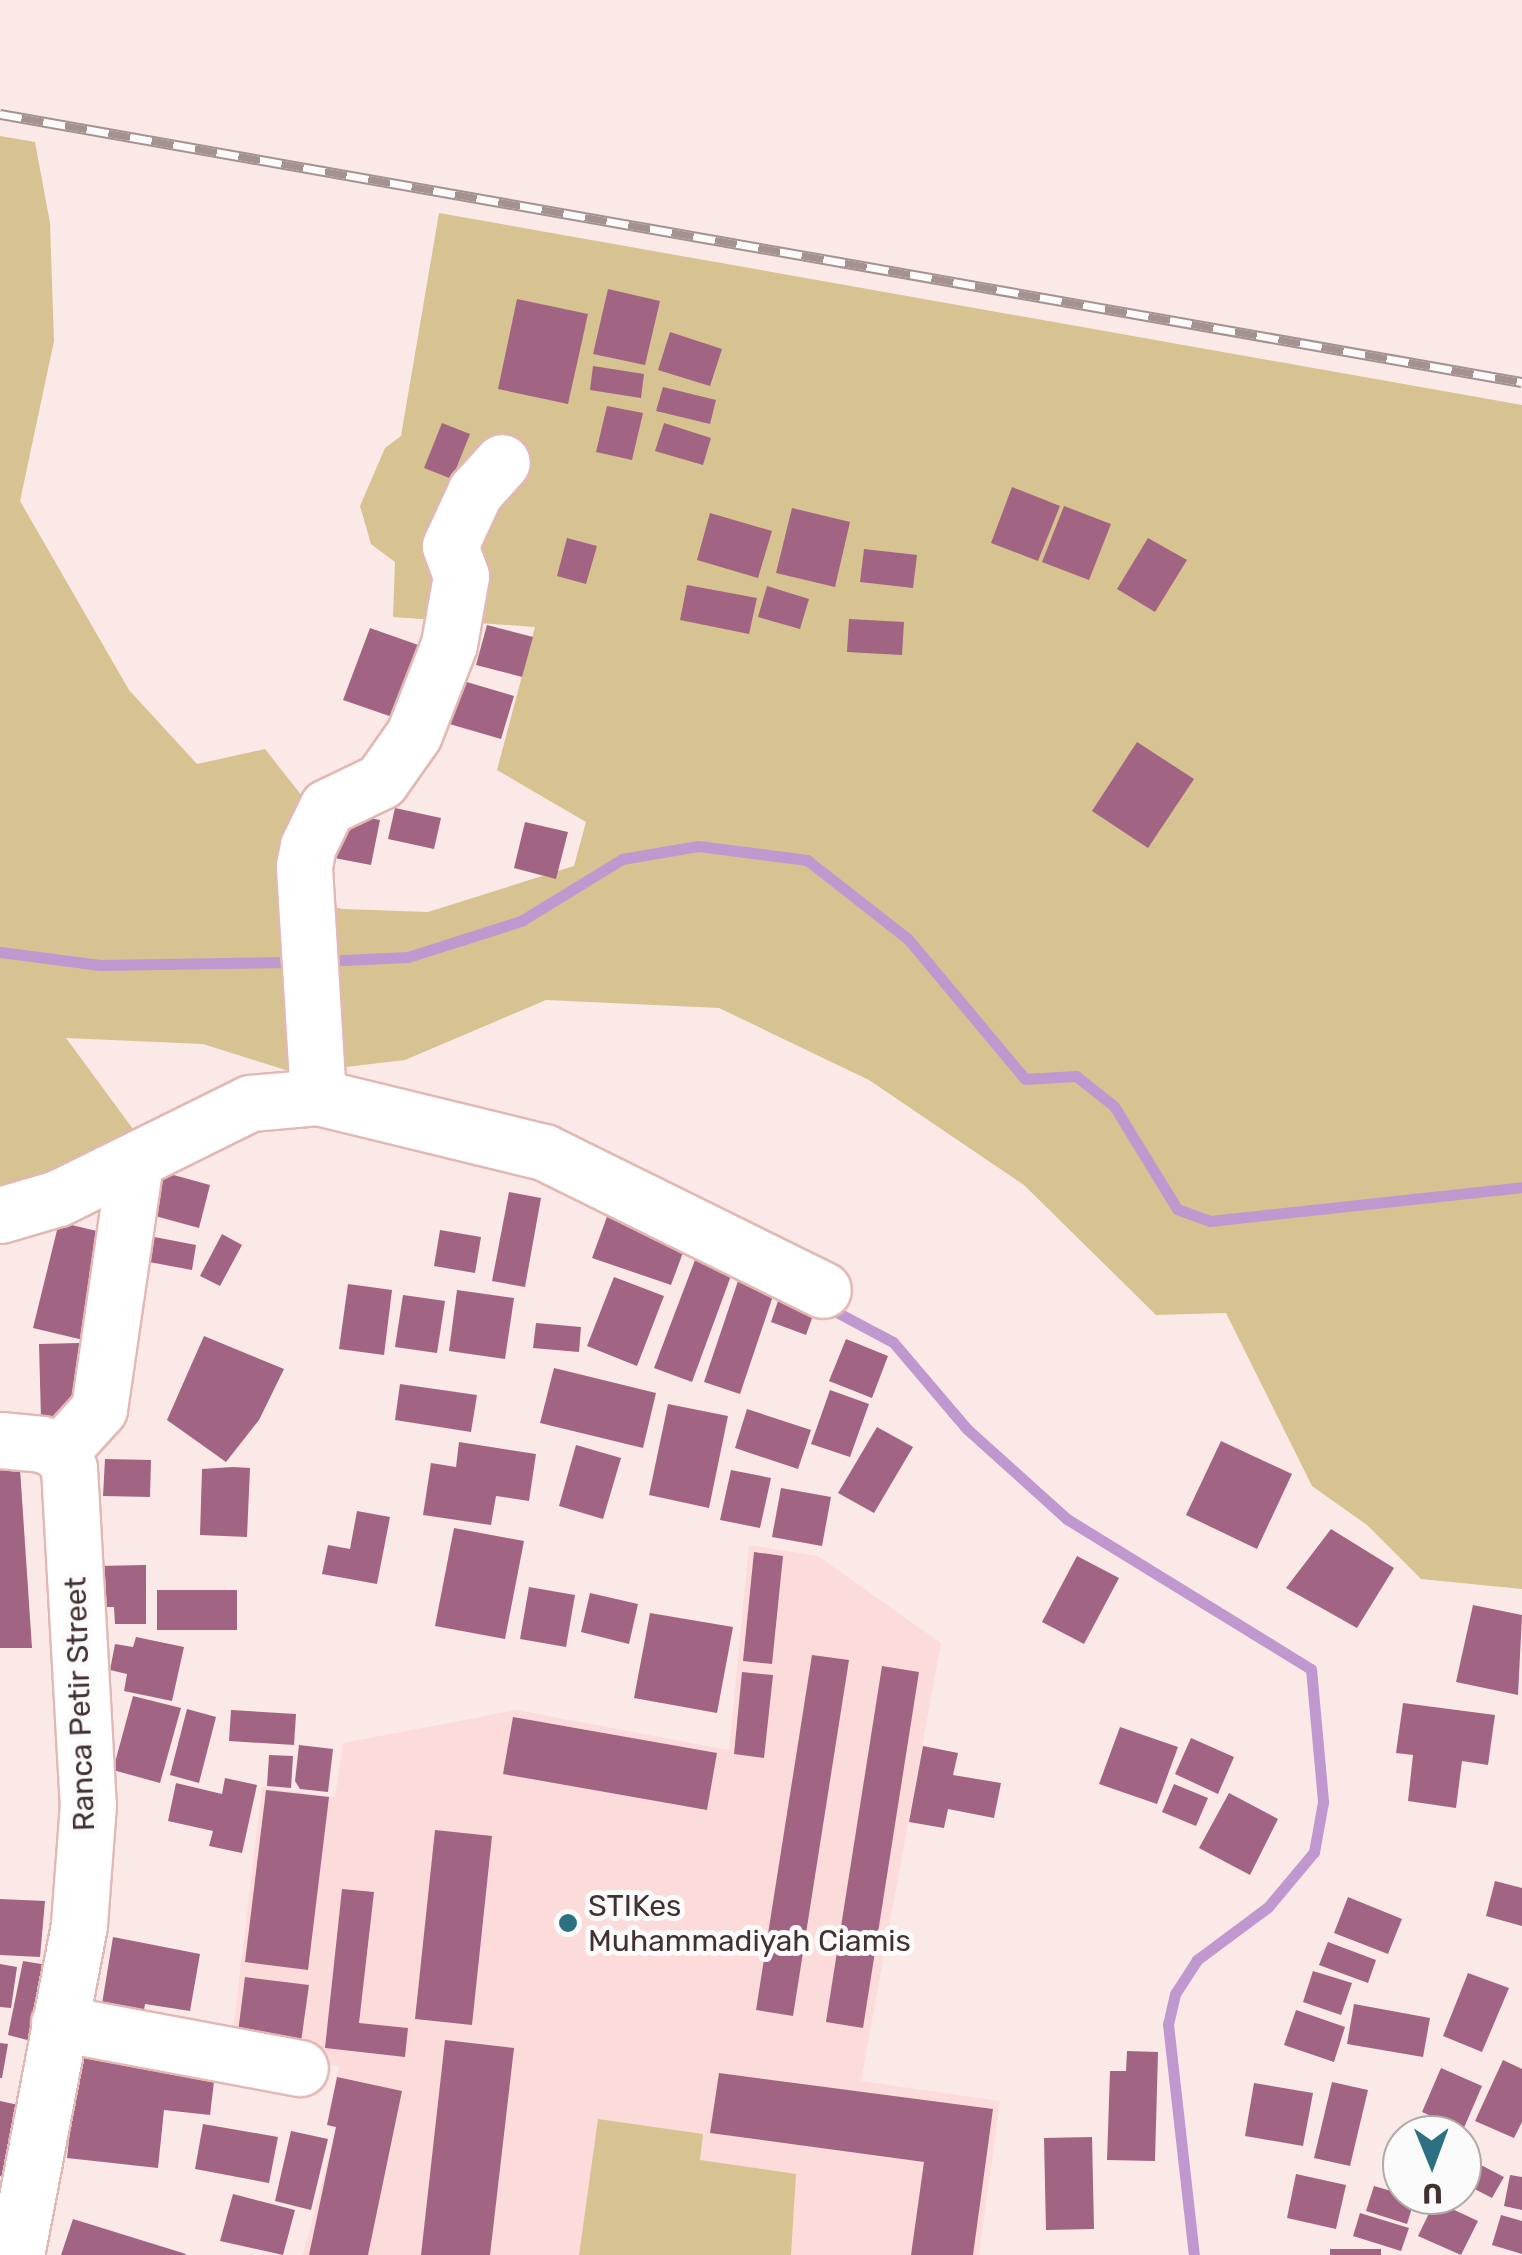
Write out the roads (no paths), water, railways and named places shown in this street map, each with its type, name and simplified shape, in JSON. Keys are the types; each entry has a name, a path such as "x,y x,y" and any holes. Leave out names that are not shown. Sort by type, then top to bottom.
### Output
{"street":[{"path":"318,1098 305,896 308,846 327,807 381,782 414,734 450,644 460,576 450,546 475,492 502,462"},
{"path":"0,1215 32,1208 135,1163 250,1103 318,1098 544,1152 823,1290"},
{"path":"0,1440 60,1452 99,1409 135,1163"},
{"name":"Ranca Petir Street","path":"16,2255 79,1926 88,1804 74,1501 60,1452"},
{"path":"59,2024 300,2068"}],"waterway":[{"path":"322,961 408,957 521,921 622,859 698,846 807,860 908,939 1025,1079 1076,1076 1114,1106 1177,1209 1210,1221 1522,1187"},
{"path":"0,952 100,965 293,962"},
{"path":"829,1308 893,1342 967,1429 1067,1519 1311,1669 1323,1802 1314,1852 1268,1907 1197,1960 1175,1994 1168,2024 1194,2255"}],"railway":[{"path":"0,114 1522,382"}],"place":[{"name":"STIKes Muhammadiyah Ciamis","path":"568,1923"}]}
